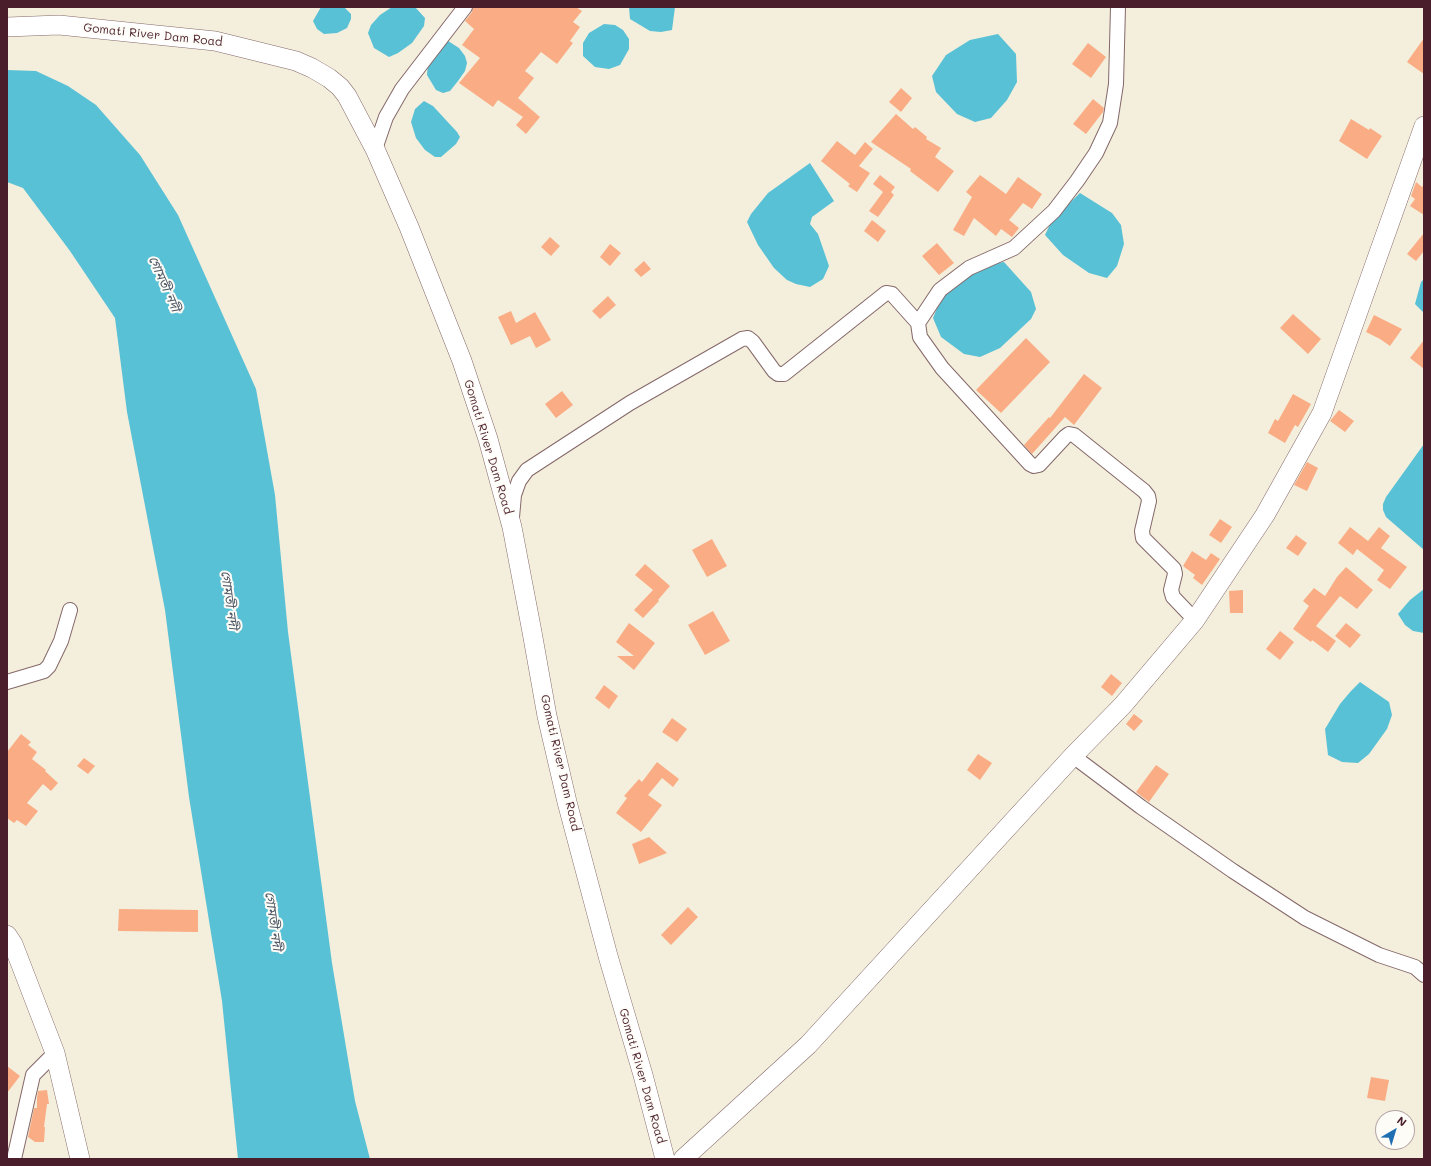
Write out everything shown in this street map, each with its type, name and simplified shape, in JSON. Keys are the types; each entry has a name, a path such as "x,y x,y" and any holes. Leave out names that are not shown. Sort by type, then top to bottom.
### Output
{"street":[{"path":"375,149 386,117 402,89 464,7"},
{"path":"918,323 940,290 968,268 1014,248 1054,211 1096,153 1110,123 1116,84 1118,7"},
{"name":"Gomati River Dam Road","path":"7,26 59,25 215,41 296,61 312,68 340,87 347,96 375,149 409,226 462,361 488,439 512,527 547,716 567,802 608,956 643,1075 665,1159"},
{"path":"683,1159 808,1045 1073,756 1123,706 1195,620 1265,515 1322,413 1424,126"},
{"path":"512,527 514,495 519,481 527,470 630,403 742,339 748,338 753,342 774,371 778,374 784,374 886,292 892,294 918,323 920,337 942,368 1030,464 1034,466 1039,465 1065,437 1069,434 1074,435 1148,496 1149,501 1142,531 1143,538 1174,569 1175,574 1171,590 1173,597 1195,620"},
{"path":"7,682 44,672 49,666 61,641 70,610"},
{"path":"1073,756 1141,807 1233,871 1305,918 1378,955 1415,966 1424,975"},
{"path":"7,934 13,944 55,1053 80,1159"},
{"path":"14,1159 33,1076 55,1053"}],"water":[{"path":"321,7 344,7 351,14 351,19 347,28 337,33 324,34 317,29 313,21"},
{"path":"392,7 415,7 425,18 424,26 412,43 398,53 389,57 374,48 368,33 371,25 380,15"},
{"path":"629,7 675,7 672,30 661,32 650,31 630,19"},
{"path":"604,24 615,25 623,30 629,39 629,49 620,65 609,69 595,67 583,56 583,43 589,33"},
{"path":"998,34 1016,54 1017,82 1007,100 991,118 975,122 957,114 936,92 932,76 946,55 970,40"},
{"path":"445,39 459,48 465,56 467,63 465,71 450,91 443,93 436,90 427,75 428,62"},
{"name":"গোমতী নদী","path":"7,70 36,71 68,86 96,105 140,155 178,215 256,389 275,495 288,632 332,963 355,1101 370,1159 238,1159 222,1001 189,797 165,610 127,412 115,318 70,251 23,188 7,182"},
{"path":"424,101 433,106 460,137 456,144 441,157 435,157 425,150 416,138 411,122 415,109"},
{"path":"810,163 834,201 812,217 810,224 818,234 829,266 823,279 810,287 796,284 787,280 774,268 758,245 747,222 751,214 768,193"},
{"path":"1080,193 1112,213 1121,225 1124,244 1117,266 1107,278 1089,273 1063,255 1045,235 1052,220"},
{"path":"1004,262 1031,292 1036,309 1031,319 1000,348 980,357 964,354 941,337 933,318 941,298 977,266"},
{"path":"1424,279 1424,313 1415,304 1421,282"},
{"path":"1424,444 1424,550 1386,517 1383,510 1383,504 1386,497"},
{"path":"1424,589 1424,633 1413,631 1405,625 1398,614 1410,600"},
{"path":"1360,682 1389,702 1392,715 1387,729 1369,754 1358,763 1342,762 1328,755 1325,729 1340,704"}],"building":[{"path":"473,7 576,7 582,11 573,22 580,27 570,41 573,43 557,64 541,52 525,71 534,78 518,98 540,117 526,134 516,125 523,117 498,100 493,107 459,83 480,58 462,45 474,29 465,21 472,12"},
{"path":"1424,38 1424,74 1407,62"},
{"path":"1088,43 1106,57 1091,78 1072,64"},
{"path":"901,88 912,98 901,112 889,102"},
{"path":"1093,99 1104,108 1103,112 1086,134 1073,124"},
{"path":"896,114 913,129 915,127 927,137 926,139 941,148 935,157 954,171 938,192 910,171 911,169 871,142"},
{"path":"1351,119 1369,130 1370,128 1382,136 1367,159 1339,141"},
{"path":"837,141 855,155 865,142 873,149 859,166 870,173 857,192 848,186 850,184 821,161"},
{"path":"880,175 895,187 891,192 894,195 878,217 869,211 883,192 873,184"},
{"path":"980,175 1006,194 1018,177 1042,194 1032,209 1023,203 1009,220 1019,228 1012,237 1001,229 996,236 974,218 964,236 953,230 972,197 966,192"},
{"path":"1416,182 1422,187 1424,184 1424,215 1410,206 1415,199 1411,196"},
{"path":"872,220 886,231 878,242 864,231"},
{"path":"1424,233 1424,251 1416,261 1407,254"},
{"path":"550,237 560,246 551,256 541,247"},
{"path":"937,243 954,263 939,275 922,256"},
{"path":"610,244 621,253 610,266 600,257"},
{"path":"644,261 651,269 641,277 634,270"},
{"path":"608,296 616,305 600,319 592,311"},
{"path":"511,311 516,323 535,312 551,340 536,348 530,336 511,345 498,317"},
{"path":"1293,314 1321,339 1308,354 1280,328"},
{"path":"1374,315 1402,329 1390,346 1366,332"},
{"path":"1026,338 1050,362 1001,413 976,390"},
{"path":"1424,340 1424,369 1410,358"},
{"path":"1084,374 1102,388 1074,425 1065,417 1032,454 1024,445 1049,417 1050,418"},
{"path":"562,391 573,405 556,418 545,404"},
{"path":"1293,394 1311,404 1298,427 1295,425 1285,443 1268,433 1275,419 1278,421"},
{"path":"1339,410 1354,421 1345,432 1330,421"},
{"path":"1307,462 1318,468 1307,491 1294,485"},
{"path":"1220,519 1232,527 1221,543 1209,535"},
{"path":"1350,527 1368,541 1379,527 1390,536 1381,548 1407,567 1390,589 1377,580 1384,570 1357,549 1353,555 1338,543"},
{"path":"1296,535 1307,543 1298,556 1286,548"},
{"path":"712,539 727,566 707,577 692,550"},
{"path":"1192,551 1206,560 1211,553 1220,559 1202,585 1193,578 1195,575 1183,566"},
{"path":"645,564 670,586 658,600 659,601 643,618 634,610 653,590 635,575"},
{"path":"1346,567 1373,590 1357,609 1340,596 1316,626 1336,641 1328,652 1312,640 1311,642 1293,629 1309,606 1303,601 1314,588 1325,596 1337,577"},
{"path":"1243,590 1243,613 1230,613 1229,591"},
{"path":"713,611 730,641 705,655 688,625"},
{"path":"629,623 655,643 634,670 617,656 634,656 616,642"},
{"path":"1346,623 1361,635 1350,648 1335,636"},
{"path":"1280,631 1294,642 1280,660 1266,649"},
{"path":"1111,674 1122,683 1112,696 1101,687"},
{"path":"604,685 618,696 609,709 595,698"},
{"path":"1134,714 1143,721 1134,731 1126,724"},
{"path":"672,718 687,729 677,742 662,732"},
{"path":"21,734 31,742 28,745 37,752 32,759 46,770 45,771 58,783 51,791 43,784 27,803 38,811 26,826 17,820 14,823 7,818 7,752"},
{"path":"978,754 992,763 980,780 967,770"},
{"path":"84,758 95,766 88,774 77,766"},
{"path":"657,762 679,779 673,787 662,778 648,795 662,805 641,832 616,813 627,798 624,796 639,779 642,782"},
{"path":"1156,765 1169,774 1149,802 1136,792"},
{"path":"649,837 667,853 639,864 632,844"},
{"path":"688,907 698,917 671,945 661,935"},
{"path":"119,909 198,910 198,932 118,931"},
{"path":"7,1066 20,1076 7,1093"},
{"path":"1371,1077 1389,1080 1385,1101 1367,1098"},
{"path":"47,1090 49,1104 47,1104 44,1142 35,1142 28,1137 34,1108 37,1108 38,1091"}]}
